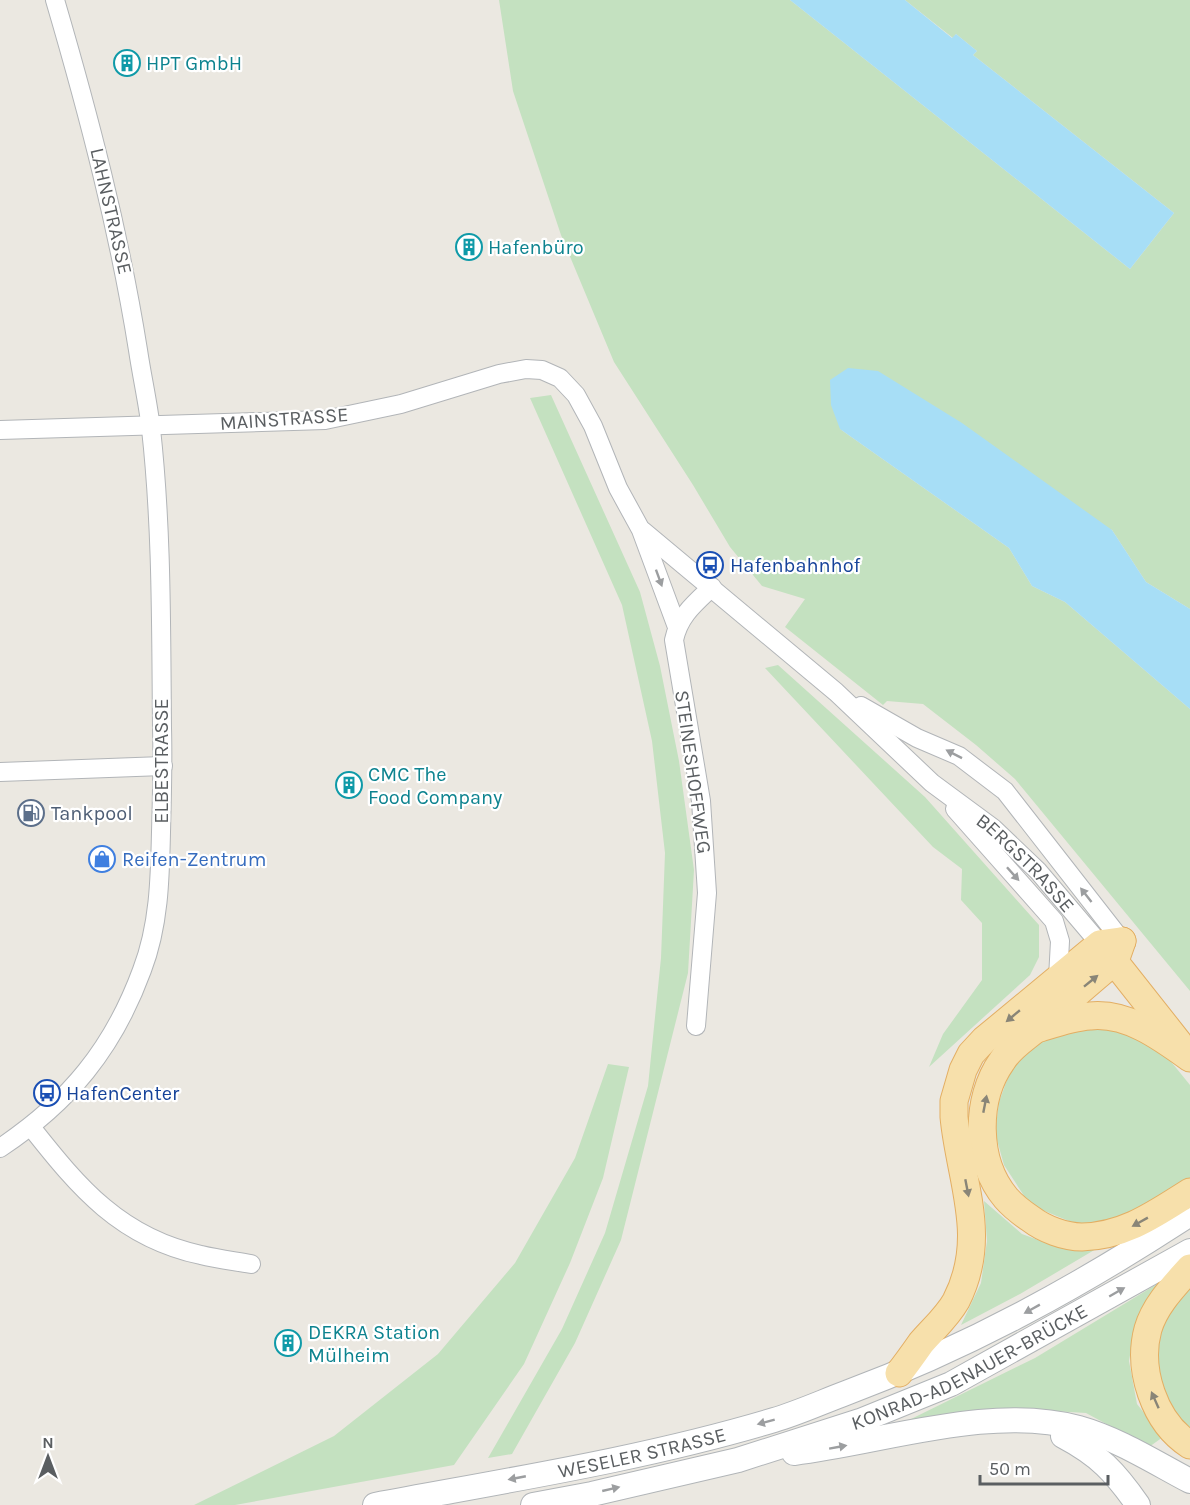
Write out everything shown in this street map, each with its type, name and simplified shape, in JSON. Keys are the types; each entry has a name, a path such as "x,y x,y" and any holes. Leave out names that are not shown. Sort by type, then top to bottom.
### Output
{"main road":[{"path":"899,1373 922,1342 944,1320 956,1301 970,1259 973,1236 971,1213 955,1134 954,1101 963,1070 971,1054 984,1040 1058,978 1112,949"},
{"path":"1112,949 1036,1029 1017,1043 1001,1061 988,1088 983,1106 984,1144 988,1163 1006,1198 1038,1224 1056,1232 1080,1237 1104,1235 1134,1226 1190,1192"},
{"name":"BERGSTRASSE","path":"1112,949 1190,1028"},
{"name":"BERGSTRASSE","path":"1112,949 1190,1057"},
{"path":"1036,1029 1091,1015 1121,1018 1158,1036 1190,1057"},
{"name":"KONRAD-ADENAUER-BRÜCKE","path":"899,1373 1005,1324 1057,1296 1190,1214"},
{"name":"KONRAD-ADENAUER-BRÜCKE","path":"738,1460 860,1421 951,1384 1190,1251"},
{"path":"1190,1268 1161,1301 1148,1328 1144,1359 1151,1395 1162,1416 1182,1440 1190,1445"},
{"name":"WESELER STRASSE","path":"375,1505 657,1451 775,1420 899,1373"},
{"path":"738,1460 831,1449 958,1424 1000,1420 1035,1421 1078,1428 1122,1446 1190,1481"},
{"path":"1035,1421 1088,1449 1120,1478 1138,1505"},
{"name":"WESELER STRASSE","path":"533,1505 738,1460"}],"street":[{"name":"LAHNSTRASSE","path":"55,0 88,114 125,270 150,426"},
{"name":"MAINSTRASSE","path":"0,430 325,420 401,404 499,374 526,369 542,370 560,378"},
{"name":"STEINESHOFFWEG","path":"560,378 576,395 593,426 618,488 641,530 677,627 674,640 701,801 708,893 696,1026"},
{"name":"ELBESTRASSE","path":"0,1148 31,1127 51,1109 94,1063 120,1023 144,968 157,915 163,766 160,558 150,426"},
{"name":"BERGSTRASSE","path":"641,530 836,692 932,783 993,828 1038,871 1112,949"},
{"path":"677,627 686,610 712,587"},
{"name":"BERGSTRASSE","path":"836,692 917,738 959,756 1005,791 1112,949"},
{"path":"0,772 163,766"},
{"path":"932,783 1054,921 1060,941 1058,978"},
{"path":"31,1127 66,1172 102,1208 146,1236 199,1255 251,1263"}],"green space":[{"path":"499,0 790,0 1130,269 1174,213 973,55 977,51 956,34 953,38 905,0 1190,0 1190,609 1146,582 1112,530 840,429 1009,548 1032,586 1065,602 1190,709 1190,991 1015,779 923,704 887,701 883,705 785,627 805,599 762,586 730,547 614,362 561,235 513,91"},
{"path":"551,395 640,592 660,666 679,761 694,870 688,973 621,1240 575,1343 512,1454 488,1458 562,1329 605,1233 648,1086 661,958 665,853 652,741 622,605 530,398"},
{"path":"778,665 925,797 1039,925 1039,957 1030,975 929,1067 943,1034 982,980 982,923 961,900 962,869 933,847 765,668"},
{"path":"1110,1026 1155,1042 1190,1085 1190,1182 1132,1219 1081,1226 1030,1205 1004,1165 995,1133 999,1102 1012,1066 1037,1040 1070,1028"},
{"path":"608,1064 629,1067 603,1178 570,1263 524,1364 454,1465 235,1505 194,1505 334,1436 438,1354 515,1263 575,1158"},
{"path":"984,1201 1022,1234 1060,1248 1096,1249 1020,1294 961,1325 981,1283 987,1241"},
{"path":"1162,1281 1134,1332 1129,1361 1137,1404 1163,1437 1149,1447 1086,1413 1006,1408 905,1422 1035,1358"},
{"path":"1190,1287 1190,1430 1175,1419 1157,1367 1158,1330 1179,1298"}],"water":[{"path":"790,0 905,0 952,38 956,34 977,51 973,55 1174,213 1130,269"},
{"path":"848,368 878,371 962,423 1112,530 1146,582 1190,609 1190,709 1065,602 1032,586 1009,548 840,429 831,405 830,380"}],"place":[{"name":"HPT GmbH","path":"127,63"},
{"name":"Hafenbüro","path":"469,247"},
{"name":"Hafenbahnhof","path":"710,565"},
{"name":"CMC The Food Company","path":"349,785"},
{"name":"Tankpool","path":"31,813"},
{"name":"Reifen-Zentrum","path":"102,859"},
{"name":"HafenCenter","path":"47,1093"},
{"name":"DEKRA Station Mülheim","path":"288,1343"}]}
